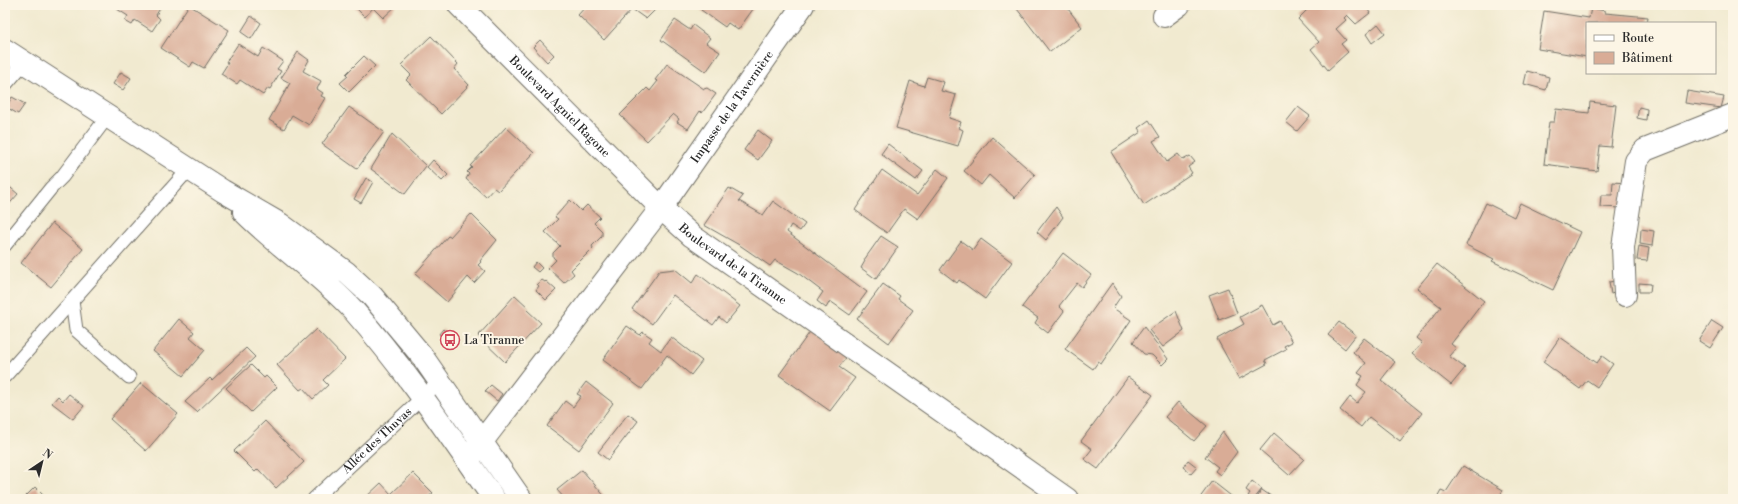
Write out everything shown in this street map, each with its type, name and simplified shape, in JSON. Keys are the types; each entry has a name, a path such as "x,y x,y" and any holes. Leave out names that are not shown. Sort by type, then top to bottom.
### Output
{"street":[{"name":"Boulevard Agniel Ragone","path":"459,5 661,208"},
{"name":"Impasse de la Tavernière","path":"661,208 802,5"},
{"path":"5,50 189,170 280,224 347,273 372,296 422,356 521,499"},
{"path":"1625,295 1623,247 1636,161 1645,150 1733,115"},
{"path":"223,191 266,234 331,289 354,311 423,397 494,499"},
{"path":"467,461 661,208"},
{"name":"Boulevard de la Tiranne","path":"661,208 692,236 1067,499"}],"lane":[{"path":"5,86 24,63"},
{"path":"5,245 51,188 62,177 108,116"},
{"path":"5,376 189,170"},
{"path":"72,301 76,330 129,377"},
{"name":"Allée des Thuyas","path":"314,499 440,381"}],"building":[{"path":"119,5 162,5 156,15 160,19 152,31 135,20 132,25 125,21 128,16 117,9"},
{"path":"189,5 229,30 204,68 193,62 190,67 161,48"},
{"path":"353,5 397,5 383,18 373,8 365,17"},
{"path":"587,5 660,5 646,19 632,9 604,40 578,15"},
{"path":"704,5 756,5 738,30 728,23 725,27 701,10"},
{"path":"1014,5 1065,5 1082,27 1050,52"},
{"path":"1312,5 1365,5 1370,13 1356,24 1347,15 1344,18 1346,20 1336,29 1346,40 1341,44 1348,52 1328,70 1311,49 1319,42 1298,19"},
{"path":"1591,8 1605,11 1605,13 1648,17 1647,22 1586,22 1586,57 1538,49 1544,11 1589,18"},
{"path":"251,16 261,23 251,39 241,32"},
{"path":"675,20 690,30 693,25 710,38 706,43 720,52 706,72 661,40"},
{"path":"1378,24 1385,33 1372,43 1366,34"},
{"path":"431,36 458,64 454,69 469,85 441,114 406,80 411,75 401,65"},
{"path":"540,40 554,55 547,62 533,47"},
{"path":"238,44 258,57 263,48 283,61 277,69 281,71 270,89 268,88 263,95 240,80 237,84 221,74 228,63 226,62"},
{"path":"298,52 309,60 303,71 321,81 317,89 323,93 321,96 325,98 309,125 292,115 284,129 269,120 290,83 281,78"},
{"path":"364,56 375,66 349,92 340,83 348,76 346,74"},
{"path":"667,64 704,89 707,88 716,94 702,113 700,111 688,129 677,122 679,119 673,114 647,141 620,115 647,88 650,91 658,81 655,80"},
{"path":"1527,71 1549,77 1546,90 1524,84"},
{"path":"121,72 131,78 123,90 113,84"},
{"path":"927,77 944,82 941,91 956,95 949,118 961,122 959,128 963,130 958,146 896,128 910,81 924,86"},
{"path":"1687,91 1724,97 1721,108 1685,103"},
{"path":"12,97 25,104 18,114 6,107"},
{"path":"1590,102 1616,105 1611,147 1600,146 1597,171 1544,164 1549,122 1554,122 1556,109 1589,113"},
{"path":"349,107 384,132 357,169 322,144"},
{"path":"1298,107 1310,116 1297,131 1286,122"},
{"path":"1639,107 1647,109 1646,120 1637,118"},
{"path":"1149,120 1160,137 1153,141 1167,162 1178,154 1183,160 1190,156 1195,162 1188,167 1192,173 1144,205 1111,152 1141,132 1138,128"},
{"path":"506,127 534,153 498,191 494,188 486,197 466,179 469,174 467,172 472,167 470,166"},
{"path":"758,130 772,141 758,160 744,150"},
{"path":"392,134 426,166 405,194 371,169"},
{"path":"992,137 1035,175 1015,198 989,175 981,185 964,171"},
{"path":"888,144 923,171 916,180 881,154"},
{"path":"433,160 448,175 442,181 427,167"},
{"path":"937,169 948,178 918,219 904,209 887,233 855,210 882,170 917,195"},
{"path":"366,178 373,182 361,203 354,199"},
{"path":"1613,182 1625,183 1622,208 1600,207 1601,195 1612,195"},
{"path":"5,183 18,194 5,209"},
{"path":"729,188 743,196 739,201 763,215 773,201 805,224 800,231 791,225 787,232 867,292 850,315 830,301 826,308 817,301 823,292 798,273 775,260 770,266 741,246 704,225"},
{"path":"570,200 581,211 587,205 600,217 594,223 602,231 602,236 592,246 593,248 571,270 574,274 564,283 548,268 556,260 553,257 553,253 560,246 545,232 558,219 555,217"},
{"path":"1486,203 1514,217 1520,203 1580,232 1553,290 1492,261 1494,259 1466,245"},
{"path":"1056,207 1063,217 1046,240 1037,232"},
{"path":"471,214 497,240 478,265 485,271 474,283 468,277 447,302 415,274 448,236 450,237"},
{"path":"52,223 83,249 51,287 21,263"},
{"path":"1641,229 1654,231 1652,246 1640,244"},
{"path":"881,236 898,247 876,279 861,268 865,261 864,260"},
{"path":"981,239 1012,262 985,299 959,280 957,283 940,270 961,241 973,250"},
{"path":"1639,246 1649,248 1647,261 1637,260"},
{"path":"1063,253 1091,275 1082,287 1077,283 1059,306 1064,311 1048,333 1035,323 1038,318 1022,307"},
{"path":"536,262 542,268 538,272 532,267"},
{"path":"1437,264 1484,301 1451,344 1456,348 1449,356 1465,368 1451,385 1412,354 1422,343 1416,338 1441,307 1417,288"},
{"path":"675,269 692,283 698,274 740,306 726,323 719,317 713,325 673,295 652,324 632,309 659,271"},
{"path":"542,280 545,282 546,281 556,290 546,300 536,290 539,286 537,284"},
{"path":"1615,281 1614,293 1611,294 1609,282"},
{"path":"1112,283 1121,296 1113,308 1131,320 1101,364 1098,362 1093,369 1065,349"},
{"path":"1639,283 1651,284 1650,292 1639,292"},
{"path":"883,284 900,296 898,299 913,310 889,343 857,319"},
{"path":"1228,288 1237,313 1219,320 1209,295"},
{"path":"515,295 529,308 527,310 541,323 505,362 478,336"},
{"path":"1262,305 1273,325 1280,321 1292,342 1284,346 1286,349 1265,360 1267,364 1239,379 1217,339 1244,324 1240,317"},
{"path":"1176,311 1184,331 1163,347 1149,330"},
{"path":"179,319 194,332 190,337 205,350 183,376 153,351"},
{"path":"1712,321 1723,328 1710,348 1699,341"},
{"path":"1339,322 1356,335 1345,349 1328,335"},
{"path":"627,326 640,335 643,332 652,338 649,342 661,351 671,337 702,361 691,375 667,355 642,389 603,360"},
{"path":"1144,327 1168,359 1162,365 1152,355 1144,354 1133,342"},
{"path":"316,329 345,359 323,380 328,385 313,399 303,388 300,390 277,365"},
{"path":"443,329 455,340 451,345 439,334"},
{"path":"812,329 848,355 839,367 855,378 830,411 779,375"},
{"path":"1560,337 1597,363 1602,356 1613,364 1597,387 1587,380 1580,389 1543,362"},
{"path":"1364,338 1395,362 1381,380 1422,413 1400,441 1369,417 1361,427 1340,410 1350,397 1357,403 1366,392 1357,385 1363,376 1358,373 1366,363 1353,352"},
{"path":"246,348 255,357 197,412 185,402 210,378 212,380"},
{"path":"251,365 264,378 266,376 277,387 251,412 226,388"},
{"path":"1128,377 1153,395 1098,469 1084,459 1092,449 1081,441"},
{"path":"586,382 613,403 579,450 547,426 565,401 573,407 581,396 577,394"},
{"path":"141,383 178,414 146,451 110,419"},
{"path":"491,385 502,394 497,401 485,391"},
{"path":"69,394 84,406 73,419 52,403 58,396 63,401"},
{"path":"1178,402 1207,426 1194,441 1165,417"},
{"path":"628,414 638,421 608,460 598,452"},
{"path":"265,421 304,462 276,488 258,469 255,472 234,451"},
{"path":"1223,432 1237,452 1220,475 1215,471 1218,467 1205,457"},
{"path":"1274,433 1304,459 1289,475 1260,450"},
{"path":"1188,460 1197,467 1191,474 1183,467"},
{"path":"1463,466 1503,490 1498,499 1436,499 1441,490 1446,492"},
{"path":"582,470 607,499 565,499 557,490"},
{"path":"413,473 433,493 426,499 364,499 381,483 391,494"},
{"path":"1212,481 1235,499 1199,499"},
{"path":"1252,481 1262,489 1254,499 1248,496 1250,493 1246,490"},
{"path":"35,487 47,499 23,499"},
{"path":"1262,490 1272,497 1270,499 1256,499"}],"place":[{"name":"La Tiranne","path":"450,340"}]}
